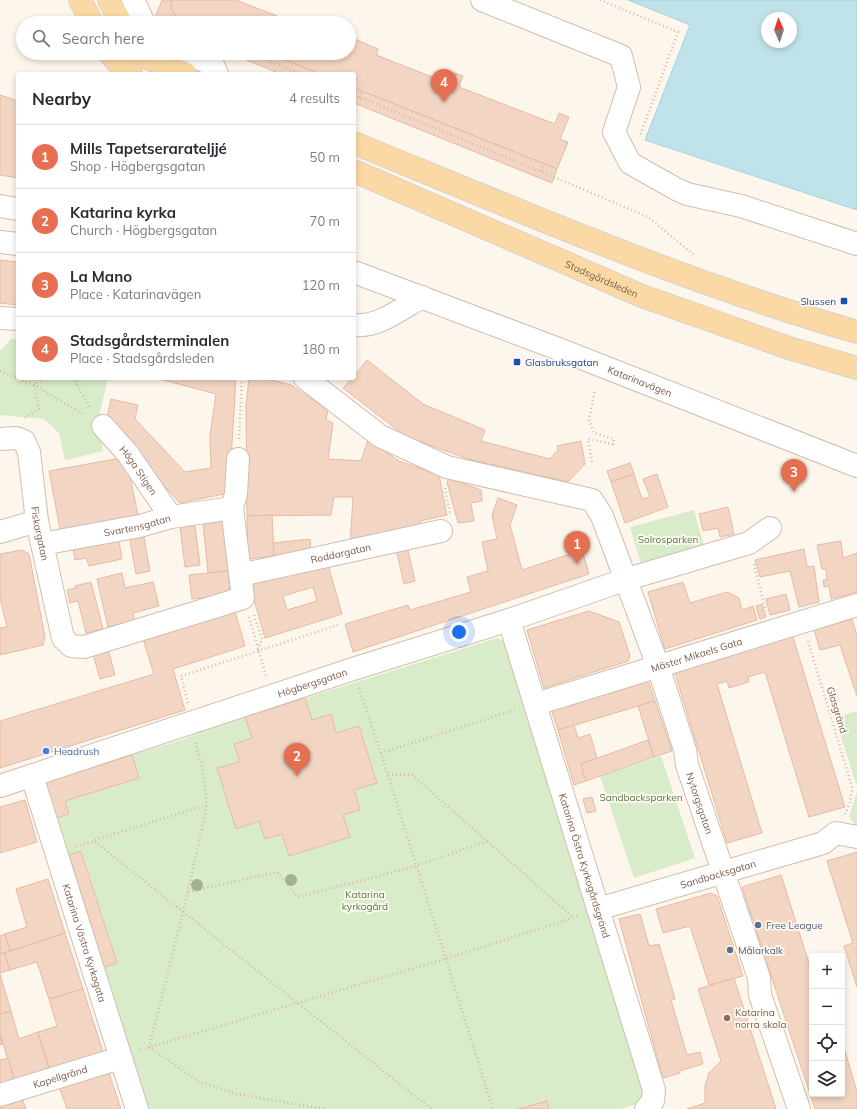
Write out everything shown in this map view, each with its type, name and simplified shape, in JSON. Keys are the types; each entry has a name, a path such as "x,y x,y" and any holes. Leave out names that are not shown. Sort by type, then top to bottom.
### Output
{"main road":[{"path":"80,0 92,16"},
{"path":"109,0 117,16"},
{"path":"116,60 126,72"},
{"path":"152,60 181,72"},
{"path":"356,144 658,267 811,319 857,332"},
{"name":"Stadsgårdsleden","path":"356,172 642,296 792,349 857,368"}],"street":[{"path":"133,0 141,16"},
{"path":"482,0 621,56 630,87 614,132 630,163 687,194 741,206 857,244"},
{"path":"202,60 213,65 216,72"},
{"path":"0,206 16,209"},
{"path":"0,242 16,244"},
{"name":"Katarinavägen","path":"356,273 556,348 857,466"},
{"path":"356,325 364,326 386,318 422,297"},
{"path":"0,318 16,319"},
{"name":"Nytorgsgatan","path":"308,380 380,436 447,467 592,500 602,516 624,580 658,666 685,750 687,765 759,978 760,995 799,1109"},
{"name":"Höga Stigen","path":"103,426 128,454 172,517"},
{"name":"Fiskargatan","path":"0,439 16,438 24,441 29,452 37,521 63,638 71,646 84,647 243,598"},
{"path":"238,459 236,494 232,508 243,598"},
{"name":"Svartensgatan","path":"42,544 140,526 172,517 232,508"},
{"path":"0,532 37,521"},
{"name":"Roddargatan","path":"240,575 446,524"},
{"name":"Högbergsgatan","path":"0,786 353,669 509,620 624,580 749,543 770,528"},
{"name":"Mäster Mikaels Gata","path":"536,704 857,605"},
{"name":"Katarina Östra Kyrkogårdsgränd","path":"509,620 654,1090 654,1101 646,1109"},
{"name":"Katarina Västra Kyrkogata","path":"32,776 137,1109"},
{"name":"Sandbacksgatan","path":"598,910 823,843 836,833 857,837"},
{"name":"Kapellgränd","path":"0,1095 120,1058"}],"path":[{"path":"600,0 678,32 637,142"},
{"path":"267,60 296,72"},
{"path":"360,98 362,91"},
{"path":"356,96 541,171 648,217 699,260"},
{"path":"541,171 544,164"},
{"path":"0,371 16,378"},
{"path":"22,380 34,385 103,426"},
{"path":"34,385 42,380"},
{"path":"74,380 103,426"},
{"path":"239,419 242,380"},
{"path":"25,418 39,409 34,385"},
{"path":"592,462 588,439 614,444 614,439 594,433 589,420 595,390"},
{"path":"445,485 446,524"},
{"path":"753,561 772,631"},
{"path":"243,598 265,673"},
{"path":"243,598 252,610 262,639 258,650"},
{"name":"Glasgränd","path":"802,622 852,787 848,808"},
{"path":"186,698 181,676 338,625"},
{"path":"353,669 381,753 493,1109"},
{"path":"381,753 536,704"},
{"path":"149,1047 188,892 207,805 202,766 189,724"},
{"path":"388,775 412,775 573,917"},
{"path":"56,852 207,805"},
{"path":"94,840 431,1109"},
{"path":"188,892 277,872 298,898 416,866 487,841"},
{"path":"120,1058 149,1047 298,1004 598,910"},
{"path":"149,1047 198,1081 236,1094 326,1109"}],"green space":[{"path":"11,339 16,339 16,380 108,380 98,421 103,451 65,460 59,433 44,419 0,415 0,351"},
{"name":"Solrosparken","path":"694,510 705,550 642,567 630,527"},
{"name":"Katarina kyrkogård","path":"497,638 504,641 646,1095 643,1102 621,1109 148,1109 104,967 117,963 82,851 69,855 57,818 69,814 65,801 132,755 184,739 199,732 245,717"},
{"path":"857,711 857,787 835,718"},
{"name":"Sandbacksparken","path":"661,756 695,858 634,878 600,776"},
{"path":"857,792 857,826 849,817"}],"water":[{"path":"628,0 857,0 857,210 645,140 690,25"}],"building":[{"path":"162,0 172,0 171,8 175,16 156,16"},
{"path":"172,0 236,0 277,16 175,16 171,8"},
{"path":"356,40 378,49 376,55 450,84 455,73 463,76 459,87 555,124 559,113 569,117 560,139 568,142 557,169 356,89 356,72 315,72 285,60 356,60"},
{"path":"246,60 285,60 315,72 276,72"},
{"path":"356,89 557,169 552,183 356,104"},
{"path":"0,95 16,100 16,178 0,175"},
{"path":"0,260 16,262 16,305 0,303"},
{"path":"367,360 423,404 485,430 481,441 550,459 558,450 557,446 581,441 585,464 568,482 468,459 405,436 343,388 350,380 356,380 356,374"},
{"path":"164,380 236,380 229,493 180,503 106,423 111,399 138,405 135,419 185,472 211,468 210,436 216,394"},
{"path":"249,380 271,380 291,385 328,410 326,420 333,423 328,459 361,461 368,440 399,461 439,475 447,515 420,521 422,530 350,545 353,497 334,497 331,515 247,516 246,406"},
{"path":"126,457 139,520 61,534 49,471"},
{"path":"630,463 634,474 611,482 607,471"},
{"path":"634,474 642,499 650,497 643,479 657,474 668,507 625,523 611,482"},
{"path":"449,478 481,490 482,501 471,503 474,521 458,523 447,482"},
{"path":"498,498 517,505 510,525 522,570 582,550 589,574 353,652 345,624 408,605 410,610 471,592 467,577 488,571 482,542 497,539 492,515"},
{"path":"728,507 734,534 720,537 718,528 703,531 699,514"},
{"path":"272,515 274,556 248,559 247,516"},
{"path":"223,521 228,571 208,573 203,524"},
{"path":"195,526 200,565 185,567 180,527"},
{"path":"143,532 150,571 136,574 129,535"},
{"path":"118,536 122,559 89,566 86,558 75,560 72,543"},
{"path":"310,539 311,551 274,556 273,543"},
{"path":"841,541 843,558 857,553 857,592 831,599 829,586 824,587 823,580 827,580 826,569 822,569 817,545"},
{"path":"407,546 415,581 404,584 396,549"},
{"path":"804,549 807,567 814,566 819,602 799,607 790,571 760,577 755,560"},
{"path":"22,550 29,554 45,637 43,645 0,655 0,628 7,627 0,598 0,554"},
{"path":"327,561 342,614 265,638 249,582","holes":["313,587 317,601 287,610 283,596"]},
{"path":"228,571 230,595 192,599 189,575"},
{"path":"122,573 125,588 153,582 159,606 133,613 135,621 108,627 97,579"},
{"path":"91,582 103,629 86,633 78,601 70,603 67,590 76,588 75,586"},
{"path":"683,582 690,603 727,592 739,598 742,610 753,606 757,620 665,649 648,592"},
{"path":"786,594 790,610 770,615 766,599"},
{"path":"762,604 766,617 760,619 756,606"},
{"path":"234,608 245,646 173,669 185,710 0,768 0,721 154,674 142,636"},
{"path":"589,611 619,622 630,656 628,661 544,688 527,630"},
{"path":"852,619 857,635 857,696 840,645 820,650 814,630"},
{"path":"792,634 845,807 809,817 765,672 748,677 749,682 729,688 727,681 717,684 762,833 727,843 674,670"},
{"path":"108,649 115,675 100,679 93,654"},
{"path":"648,680 655,701 558,730 551,709"},
{"path":"305,698 312,720 331,714 336,733 359,726 377,783 354,790 360,810 343,815 350,837 289,856 282,834 265,839 259,821 236,829 217,768 240,762 234,744 252,738 245,717"},
{"path":"655,701 672,751 654,757 638,706"},
{"path":"574,725 578,738 590,734 597,758 581,764 586,781 574,785 558,730"},
{"path":"648,740 654,757 586,781 581,764"},
{"path":"132,755 139,778 65,801 69,814 57,818 45,782"},
{"path":"592,797 596,811 587,813 583,799"},
{"path":"25,800 37,842 0,853 0,807"},
{"path":"81,851 117,963 104,967 69,855"},
{"path":"857,852 857,987 844,946 853,943 827,861"},
{"path":"781,875 809,964 809,1091 742,887"},
{"path":"48,879 65,933 10,951 5,934 27,927 16,889"},
{"path":"711,893 717,896 743,976 709,985 690,926 663,933 656,909"},
{"path":"640,914 649,946 659,944 675,999 671,1000 687,1055 700,1052 703,1064 679,1071 680,1073 663,1078 619,919"},
{"path":"65,933 83,989 49,999 37,962 10,970 4,953"},
{"path":"5,934 10,951 0,954 0,936"},
{"path":"4,953 10,970 0,973 0,954"},
{"path":"0,974 11,1011 0,1014"},
{"name":"Katarina norra skola","path":"734,978 776,1109 687,1109 705,1103 705,1086 709,1073 721,1061 698,989"},
{"path":"83,989 103,1052 49,1069 38,1032 57,1026 49,999"},
{"path":"11,1011 19,1039 38,1032 49,1069 14,1079 0,1034 0,1014"},
{"path":"0,1034 3,1044 0,1045"},
{"path":"845,1051 857,1092 857,1109 815,1109 811,1097 845,1097"},
{"path":"8,1058 14,1079 0,1084 0,1060"},
{"path":"108,1070 121,1109 67,1109 59,1086"},
{"path":"22,1098 26,1109 0,1109 0,1105"},
{"path":"547,1101 549,1109 518,1109"}],"place":[{"name":"Stadsgårdsterminalen","path":"444,102"},
{"name":"Slussen","path":"844,301"},
{"name":"Glasbruksgatan","path":"517,362"},
{"name":"La Mano","path":"794,492"},
{"name":"Mills Tapetserarateljjé","path":"577,564"},
{"name":"Headrush","path":"46,751"},
{"name":"Katarina kyrka","path":"297,776"},
{"name":"Free League","path":"758,925"},
{"name":"Målarkalk","path":"730,950"},
{"name":"Katarina norra skola","path":"727,1018"}]}
